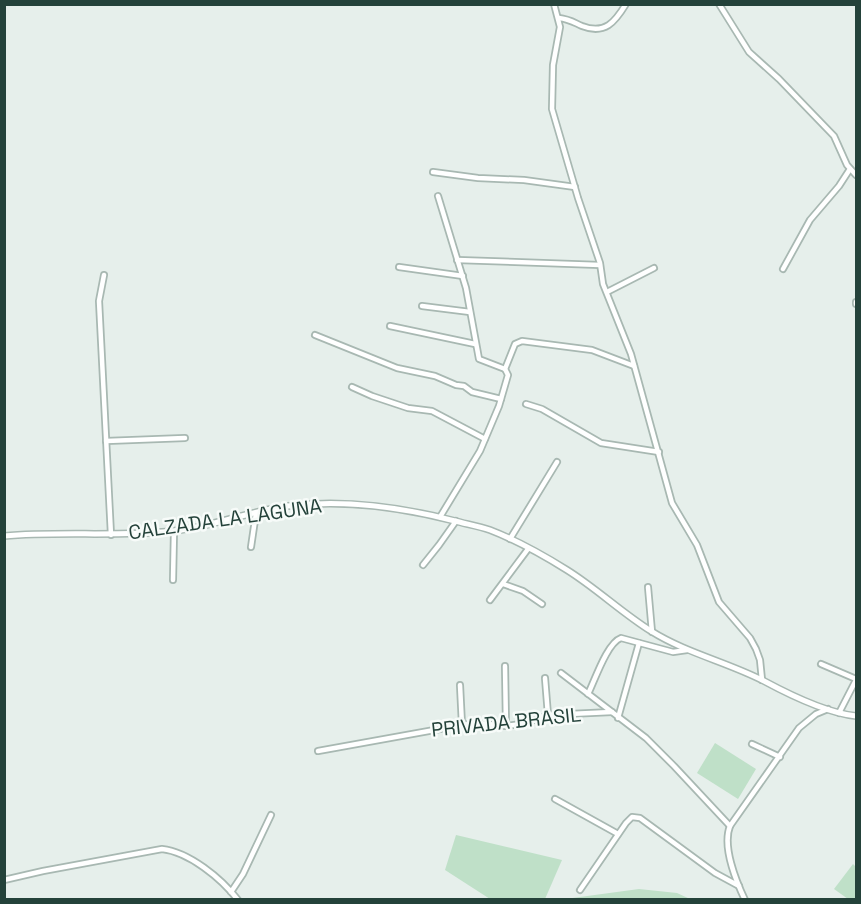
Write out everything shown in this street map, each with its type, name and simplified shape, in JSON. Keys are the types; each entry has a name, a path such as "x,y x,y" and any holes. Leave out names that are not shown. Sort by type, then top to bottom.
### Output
{"street":[{"path":"554,4 560,27 553,65 552,109 600,265 603,284 634,366 672,503 697,545 719,602 750,638 756,649 760,660 762,680"},
{"path":"559,18 595,29 612,24 626,4"},
{"path":"719,4 749,52 779,79 834,136 850,170 856,175"},
{"path":"783,269 810,220 850,170"},
{"path":"433,172 575,187"},
{"path":"438,196 463,276 479,359 505,369 508,375 480,451 440,517"},
{"path":"457,260 600,265"},
{"path":"399,267 463,276"},
{"path":"607,292 654,268"},
{"path":"104,275 99,301 111,535"},
{"path":"422,306 470,312"},
{"path":"390,326 475,344"},
{"path":"315,335 397,368 442,378 464,386 472,392 501,399"},
{"path":"505,369 515,344 522,341 592,350 634,366"},
{"path":"352,387 408,408 432,411 485,439"},
{"path":"526,404 562,420 601,443 659,452"},
{"path":"106,441 185,438"},
{"path":"510,539 557,462"},
{"name":"CALZADA LA LAGUNA","path":"4,536 51,533 111,535 174,531 287,506 334,504 391,507 440,517 489,529 568,570 652,632 687,650 762,680 785,693 838,713 856,716"},
{"path":"251,546 256,513"},
{"path":"423,565 456,521"},
{"path":"172,580 174,531"},
{"path":"490,600 528,549"},
{"path":"503,584 524,591 542,604"},
{"path":"648,587 652,632"},
{"path":"588,694 614,641 621,638 674,652 687,650"},
{"path":"618,718 639,643"},
{"path":"821,664 856,679 838,713"},
{"path":"506,666 506,726"},
{"path":"561,673 646,738 730,826"},
{"path":"545,678 548,715"},
{"path":"460,685 462,725"},
{"path":"745,900 727,845 727,833 730,826 799,728 816,714 828,709"},
{"name":"PRIVADA BRASIL","path":"318,751 462,725 479,723 506,726 521,724 548,715 612,712"},
{"path":"752,744 780,757"},
{"path":"555,799 618,834"},
{"path":"231,891 243,874 271,815"},
{"path":"580,890 618,834 633,817 640,818 715,873 739,886"},
{"path":"4,880 162,849 172,850 192,859 231,891 238,900"}],"green space":[{"path":"715,743 756,769 738,799 697,773"},
{"path":"456,835 562,860 545,899 490,899 445,870"},
{"path":"853,864 856,867 856,899 848,899 834,889"},
{"path":"639,889 677,893 690,899 565,899"}]}
